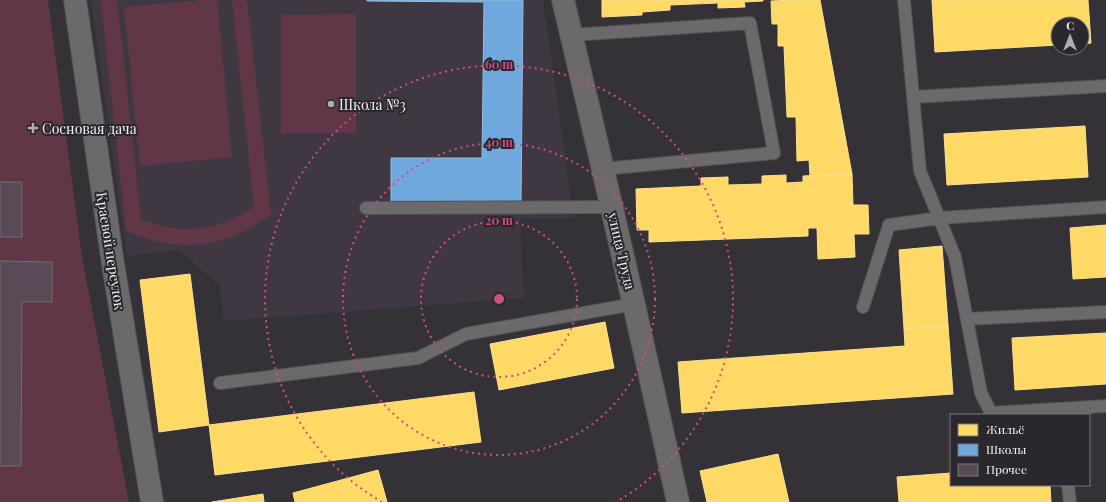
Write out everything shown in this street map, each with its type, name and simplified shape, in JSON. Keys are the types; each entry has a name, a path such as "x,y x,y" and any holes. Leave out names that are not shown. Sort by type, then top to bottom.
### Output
{"street":[{"name":"Краевой переулок","path":"75,0 112,257 152,502"},
{"name":"улица Труда","path":"564,0 678,502"}],"lane":[{"path":"904,0 920,171 955,257 981,393 991,414 1106,406"},
{"path":"572,35 750,23 774,153 602,169"},
{"path":"913,97 1106,86"},
{"path":"366,208 611,207"},
{"path":"863,307 889,224 940,218 1106,207"},
{"path":"220,383 418,358 466,334 634,304"},
{"path":"967,319 1106,312"},
{"path":"1068,486 1070,502"}],"shaded area":[{"name":"Сосновая дача","path":"0,0 48,0 82,257 129,502 0,502"},
{"name":"Школа №3","path":"91,0 543,0 572,207 575,218 520,219 524,298 223,321 220,286 179,250 127,256"},
{"path":"101,0 117,0 141,219 171,228 185,229 213,226 240,215 254,207 232,0 247,0 271,215 235,236 224,240 201,244 178,245 166,243 155,241 126,231"},
{"path":"217,0 232,157 140,166 124,7"},
{"path":"356,14 356,133 281,133 281,15"}],"building: Жильё":[{"path":"602,0 763,1 744,2 745,7 718,8 718,3 670,5 670,10 642,12 642,15 602,17"},
{"path":"820,0 852,174 810,176 809,160 797,161 796,117 787,117 784,46 778,46 778,24 772,24 771,1"},
{"path":"932,0 1088,0 1089,16 1050,16 1050,45 935,52"},
{"path":"1085,126 1088,177 947,185 944,134"},
{"path":"852,174 853,205 868,205 869,234 854,234 855,257 818,259 817,228 808,228 808,236 649,242 649,230 637,230 636,189 701,186 701,178 728,177 728,185 762,184 762,176 786,175 786,183 803,182 803,176"},
{"path":"1106,225 1106,277 1073,279 1070,228"},
{"path":"942,246 948,325 904,329 899,250"},
{"path":"190,274 209,425 159,432 140,280"},
{"path":"605,322 614,368 499,390 490,344"},
{"path":"948,325 953,394 682,413 678,362 905,346 904,329"},
{"path":"1106,333 1106,384 1015,390 1012,338"},
{"path":"474,392 481,442 215,475 209,425"},
{"path":"778,454 789,502 707,502 700,471"},
{"path":"378,470 387,502 295,502 293,493"},
{"path":"950,473 950,486 1050,486 1051,502 899,502 897,477"},
{"path":"263,494 264,502 212,502"}],"building: Школы":[{"path":"367,0 523,0 521,203 391,202 391,158 482,158 484,2"}],"building: Прочее":[{"path":"0,182 22,182 22,237 0,237"},
{"path":"0,261 52,262 52,302 22,302 21,466 0,466"}],"place":[{"name":"Школа №3","path":"331,104"},
{"name":"Сосновая дача","path":"33,128"}]}
